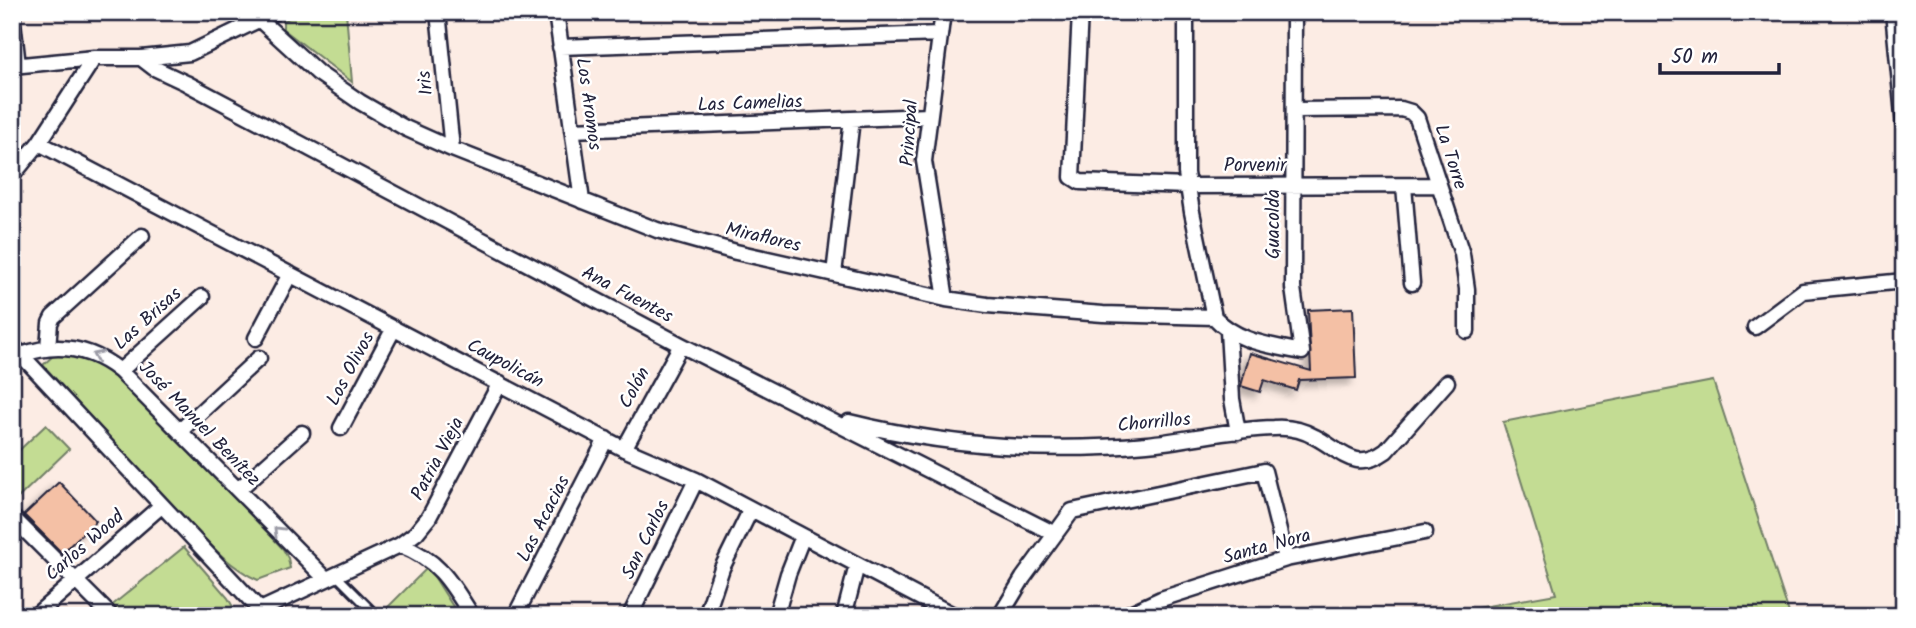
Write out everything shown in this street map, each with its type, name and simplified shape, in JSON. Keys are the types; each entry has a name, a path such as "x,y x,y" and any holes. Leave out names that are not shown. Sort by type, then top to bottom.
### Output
{"street":[{"path":"12,13 15,66 94,58 179,55 201,49 275,12"},
{"name":"Iris","path":"438,12 452,149"},
{"name":"Los Aromos","path":"556,12 582,201"},
{"name":"Principal","path":"943,12 924,161 946,299"},
{"name":"Porvenir","path":"1080,12 1072,177 1080,182 1187,186 1439,185"},
{"path":"1186,12 1187,186 1214,317 1228,331 1232,400 1238,432"},
{"name":"Guacolda","path":"1228,331 1245,340 1302,352 1293,288 1294,12"},
{"path":"1893,12 1904,125"},
{"name":"Miraflores","path":"260,20 318,73 404,128 657,230 697,242 946,299 1040,310 1214,317"},
{"path":"560,47 940,34"},
{"path":"179,55 186,83"},
{"path":"12,176 39,143 94,58"},
{"name":"Ana Fuentes","path":"141,58 154,68 681,345 1055,534"},
{"name":"La Torre","path":"1294,110 1401,109 1411,111 1417,118 1462,254 1466,275 1466,331"},
{"name":"Las Camelias","path":"572,130 929,116"},
{"path":"834,274 852,119"},
{"name":"Caupolicán","path":"39,143 624,449 696,480 955,616"},
{"path":"1404,186 1412,284"},
{"path":"48,348 53,317 142,236"},
{"path":"256,338 290,274"},
{"path":"1755,327 1803,291 1904,281"},
{"name":"Las Brisas","path":"120,370 202,297"},
{"name":"Los Olivos","path":"341,428 394,328"},
{"name":"Colón","path":"624,449 681,345"},
{"name":"José Manuel Benítez","path":"17,350 68,347 96,355 120,370 238,490 331,577"},
{"name":"José Manuel Benítez","path":"17,350 260,613"},
{"path":"180,431 259,358"},
{"name":"Chorrillos","path":"824,416 932,439 1026,446 1144,444 1274,428 1299,430 1316,437 1346,457 1368,460 1391,446 1447,382"},
{"name":"Patria Vieja","path":"260,613 400,545 416,533 429,517 500,383"},
{"path":"238,490 302,433"},
{"name":"Las Acacias","path":"515,616 606,439"},
{"path":"1000,616 1072,511 1264,471 1286,559"},
{"name":"San Carlos","path":"630,616 696,480"},
{"name":"Carlos Wood","path":"34,616 161,506"},
{"path":"706,616 722,568 751,509"},
{"path":"12,517 77,579 111,616"},
{"name":"Santa Nora","path":"1124,616 1161,599 1286,559 1425,532"},
{"path":"775,616 803,536"},
{"path":"400,545 435,564 472,616"},
{"path":"844,616 857,565"}],"lane":[{"path":"331,577 377,616"}],"green space":[{"path":"300,12 346,12 352,82 283,29 283,21"},
{"path":"54,355 72,355 88,359 108,371 165,422 283,549 290,568 258,580 217,551 43,365"},
{"path":"1713,381 1790,616 1459,616 1459,611 1556,594 1503,422"},
{"path":"46,425 69,449 17,499 12,494 12,457"},
{"path":"184,547 228,598 238,616 118,616 110,607"},
{"path":"428,567 459,616 379,616"}],"building":[{"path":"1353,308 1356,378 1299,380 1296,390 1264,380 1260,392 1241,386 1250,353 1311,371 1308,310"},
{"path":"59,482 96,521 62,553 24,515"}]}
